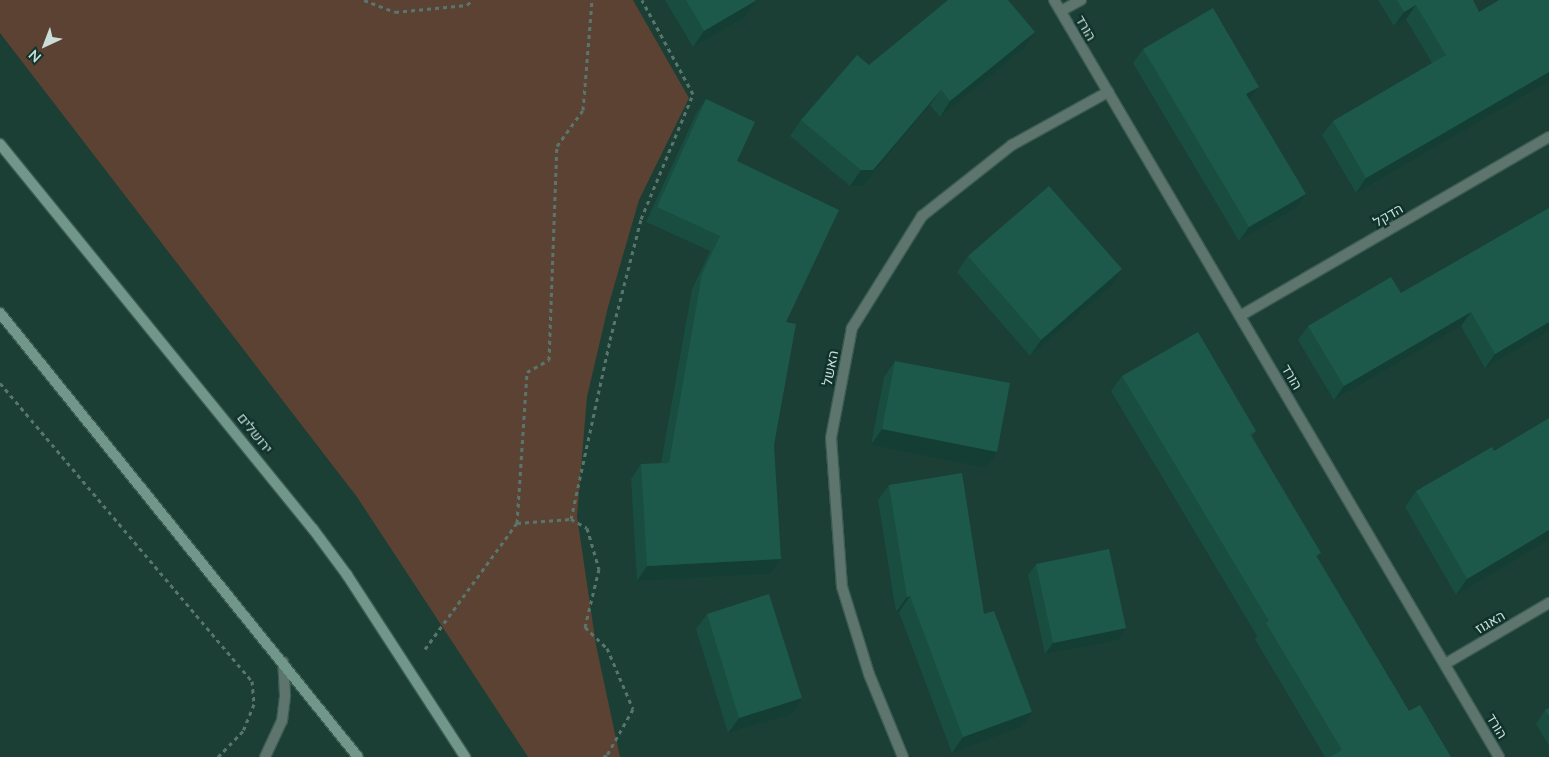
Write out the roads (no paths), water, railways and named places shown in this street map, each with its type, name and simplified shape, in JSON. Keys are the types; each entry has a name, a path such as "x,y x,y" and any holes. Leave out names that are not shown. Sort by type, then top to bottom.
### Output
{"street":[{"name":"הורד","path":"1054,0 1499,757"},
{"path":"1061,11 1081,0"},
{"name":"האשל","path":"903,757 869,674 842,587 831,438 852,328 922,216 1012,145 1108,92"},
{"name":"הדקל","path":"1240,316 1549,137"},
{"name":"ירושלים","path":"0,144 278,483 347,575 465,757"},
{"path":"0,313 358,757"},
{"name":"האגוז","path":"1445,664 1549,603"},
{"path":"265,757 282,721 285,695 283,662"}]}
